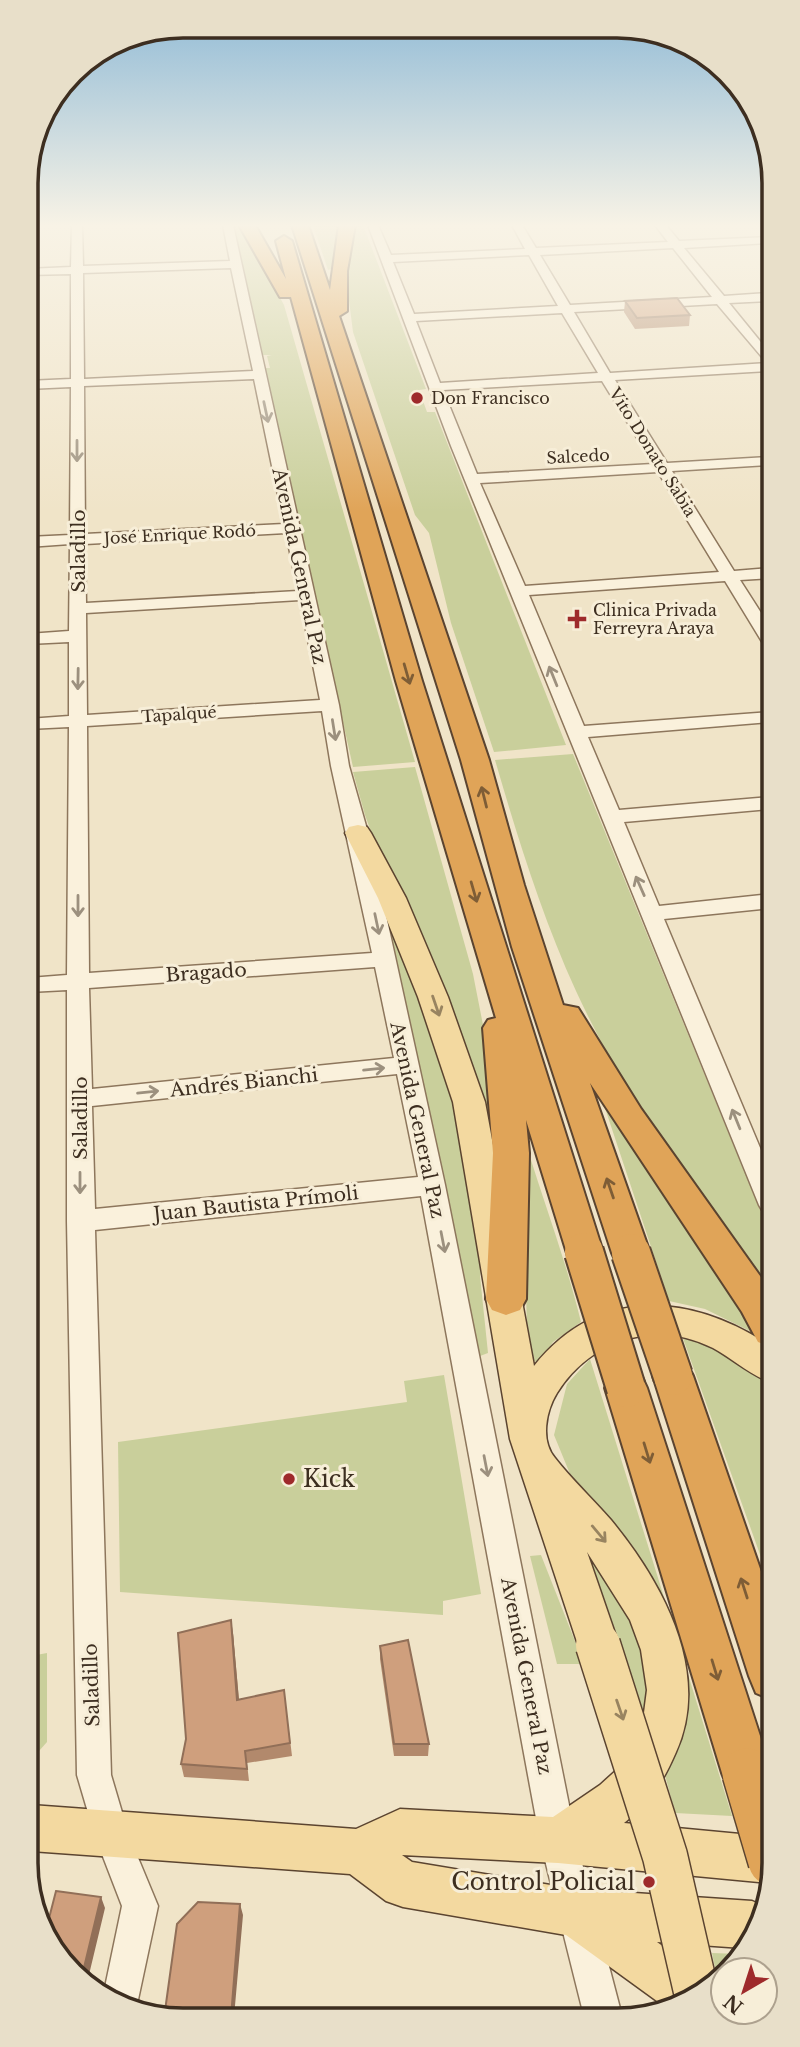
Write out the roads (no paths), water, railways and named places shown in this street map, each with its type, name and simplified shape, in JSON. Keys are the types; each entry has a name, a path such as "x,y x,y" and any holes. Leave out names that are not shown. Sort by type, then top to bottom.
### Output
{"highway":[{"path":"314,321 325,337"},
{"path":"318,321 475,760 491,828 531,956 761,1640"},
{"path":"321,321 494,962 761,1820"},
{"path":"325,337 328,321"},
{"path":"531,956 622,1108 761,1311"},
{"path":"494,962 511,1153 506,1299"}],"main road":[{"path":"358,833 393,898 433,997 469,1102 526,1423 631,1742 665,1856 695,1986"},
{"path":"526,1423 542,1384 557,1365 601,1332 627,1320 649,1317 672,1319 709,1328 741,1344 761,1359"},
{"path":"538,1465 604,1539 639,1592 657,1634 666,1672 667,1718 659,1745 644,1772 621,1797 558,1840"},
{"path":"38,1829 358,1852 401,1832 558,1840 761,1859"},
{"path":"358,1852 403,1884 575,1913 747,1925"},
{"path":"575,1913 685,1991"}],"street":[{"name":"Saladillo","path":"77,321 80,1221 94,1774 113,1836 140,1906 122,1995"},
{"name":"Avenida General Paz","path":"248,321 330,705 340,766 358,833 432,1185 558,1840 601,2008"},
{"path":"411,321 435,387 496,531 610,817 761,1154"},
{"name":"Vito Donato Sabia","path":"574,321 605,376 762,624"},
{"path":"738,321 762,351"},
{"path":"435,387 762,366"},
{"path":"39,385 258,375"},
{"name":"Salcedo","path":"472,479 762,461"},
{"name":"José Enrique Rodó","path":"39,541 290,528"},
{"path":"519,591 762,574"},
{"path":"78,608 306,595"},
{"path":"39,638 78,636"},
{"name":"Tapalqué","path":"39,722 330,705"},
{"path":"576,732 762,718"},
{"path":"610,817 762,804"},
{"path":"653,913 762,902"},
{"name":"Bragado","path":"39,984 384,959"},
{"name":"Andrés Bianchi","path":"80,1099 407,1065"},
{"name":"Juan Bautista Prímoli","path":"80,1221 432,1185"}],"place":[{"name":"Don Francisco","path":"417,398"},
{"name":"Clinica Privada Ferreyra Araya","path":"577,619"},
{"name":"Kick","path":"289,1479"},
{"name":"Control Policial","path":"649,1882"}]}
